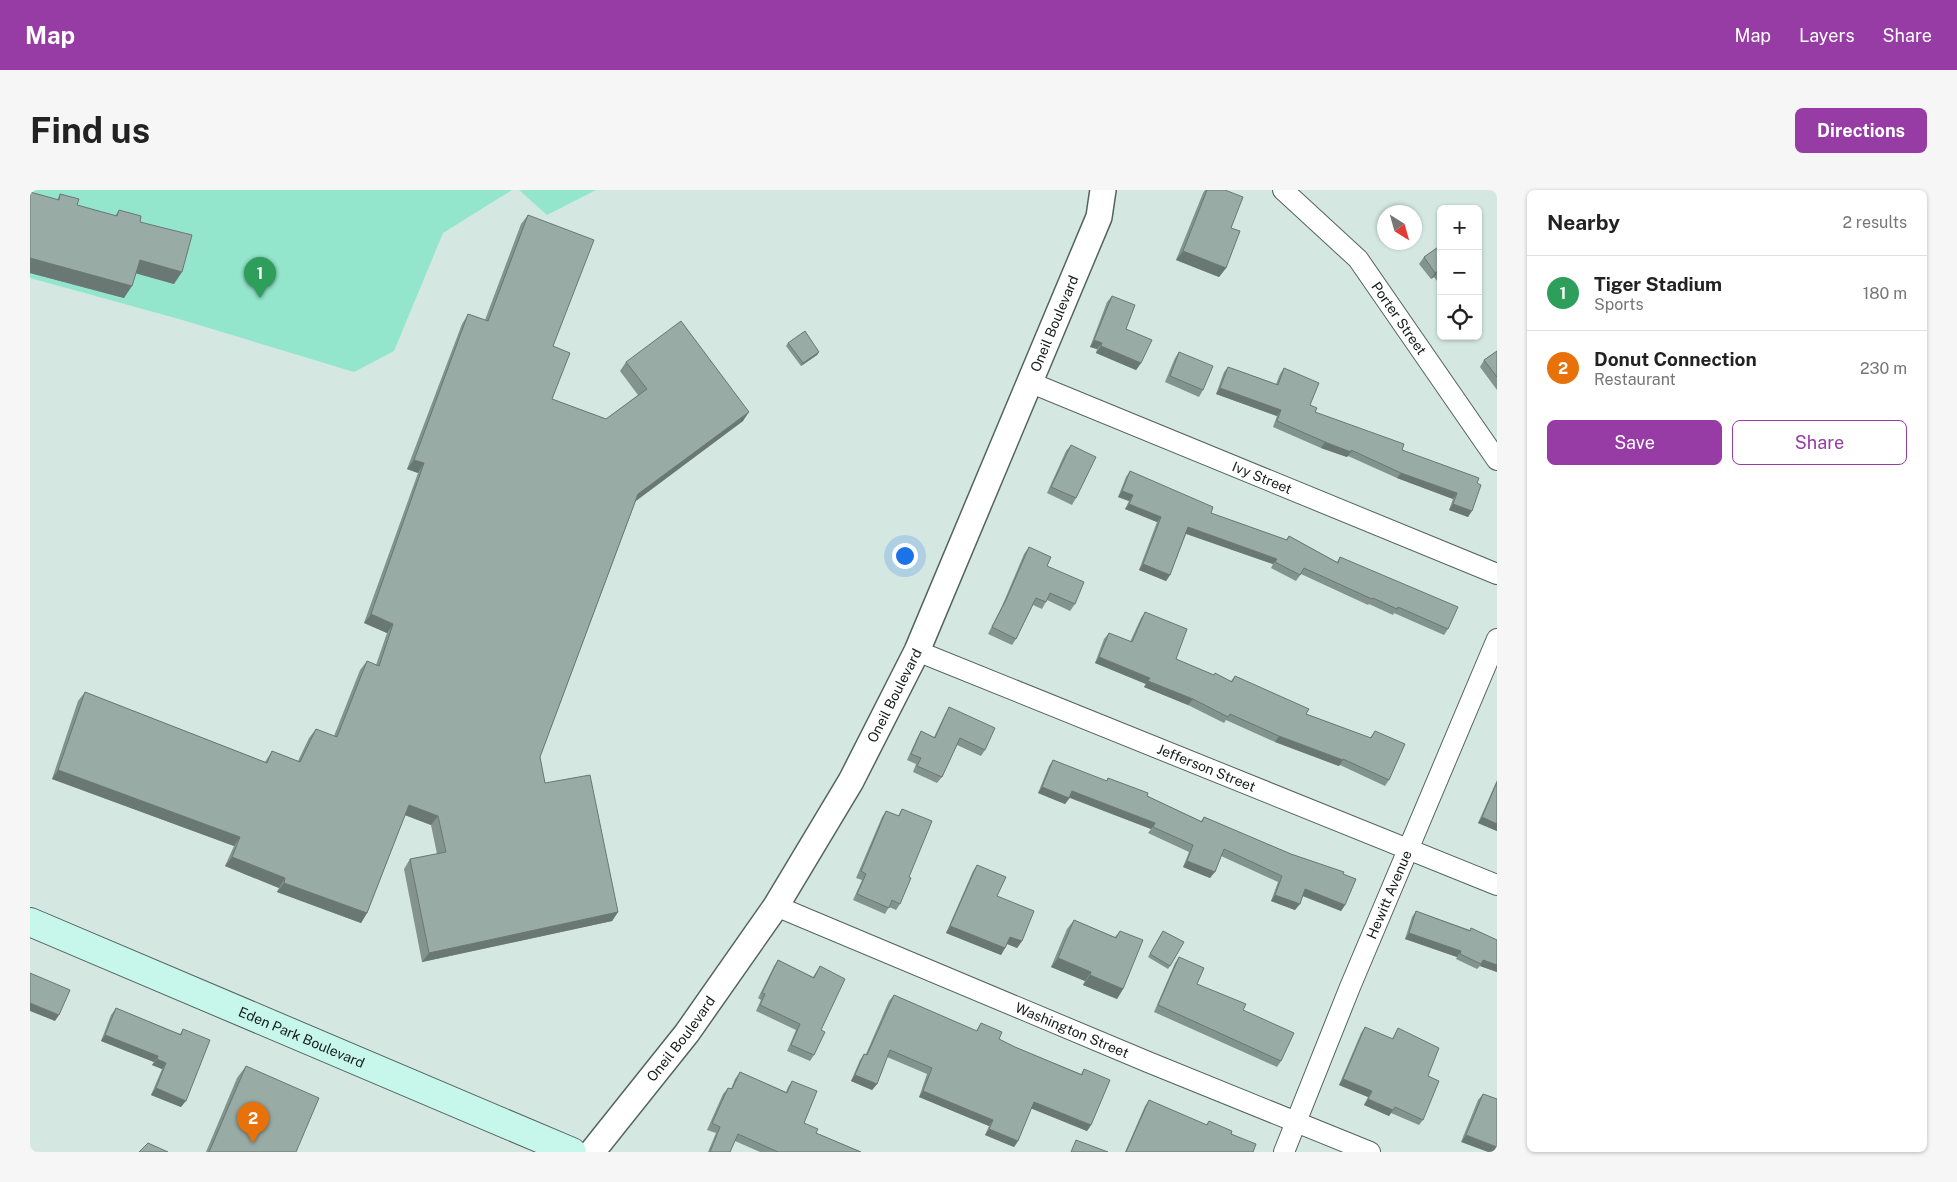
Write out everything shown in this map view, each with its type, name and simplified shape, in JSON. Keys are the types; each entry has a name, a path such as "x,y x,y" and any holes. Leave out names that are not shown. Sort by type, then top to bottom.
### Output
{"main road":[{"name":"Eden Park Boulevard","path":"30,922 572,1152"}],"street":[{"name":"Oneil Boulevard","path":"592,1152 687,1033 776,906 851,781 917,651 1099,218 1103,190"},
{"name":"Porter Street","path":"1283,190 1358,259 1497,460"},
{"name":"Ivy Street","path":"1029,382 1497,574"},
{"name":"Hewitt Avenue","path":"1284,1152 1350,987 1497,639"},
{"name":"Jefferson Street","path":"917,651 1497,885"},
{"name":"Washington Street","path":"776,906 1370,1152"}],"green space":[{"path":"30,190 512,190 443,233 394,351 354,372 179,319 30,278"},
{"path":"519,190 596,190 547,215"}],"building":[{"path":"1207,190 1225,190 1243,197 1231,228 1240,231 1226,268 1183,251"},
{"path":"30,192 59,200 60,194 79,199 77,205 117,216 119,210 141,216 140,222 192,235 182,272 140,260 132,286 30,258"},
{"path":"528,215 594,240 553,346 570,353 552,399 606,419 647,389 626,362 681,321 749,412 638,494 540,757 545,783 590,775 618,912 429,953 410,859 446,852 438,816 409,805 367,913 284,883 285,878 232,857 240,837 58,770 85,692 267,763 272,751 300,762 316,729 337,737 367,661 379,666 393,624 371,614 424,463 414,460 468,314 488,321"},
{"path":"1437,248 1437,272 1435,273 1424,257"},
{"path":"1112,296 1135,305 1126,329 1152,340 1141,363 1101,346 1102,343 1094,340"},
{"path":"805,331 819,352 803,363 788,343"},
{"path":"1497,351 1497,377 1484,360"},
{"path":"1179,352 1213,366 1203,390 1170,376"},
{"path":"1228,367 1278,385 1284,368 1319,383 1310,405 1317,408 1315,412 1404,444 1402,450 1479,478 1477,483 1481,485 1472,511 1453,504 1457,493 1401,473 1351,450 1351,452 1325,442 1277,421 1281,410 1220,388"},
{"path":"1071,445 1096,457 1076,498 1051,487"},
{"path":"1130,471 1213,507 1211,513 1287,540 1289,536 1338,563 1340,557 1458,607 1448,629 1398,607 1397,609 1372,599 1304,568 1300,575 1275,562 1277,559 1188,527 1170,575 1143,564 1161,517 1129,504 1133,495 1122,491"},
{"path":"1029,547 1051,557 1047,566 1084,582 1075,604 1050,593 1046,602 1036,598 1016,639 992,627"},
{"path":"1145,612 1187,629 1176,659 1214,675 1215,673 1232,682 1235,676 1309,709 1306,714 1371,738 1375,731 1405,744 1389,780 1343,759 1279,736 1230,714 1228,717 1193,699 1148,681 1150,678 1099,657 1109,633 1132,642"},
{"path":"949,707 995,728 985,750 960,738 942,777 917,766 921,758 911,754 921,731 935,738"},
{"path":"1053,760 1107,781 1108,778 1148,793 1147,796 1202,822 1204,817 1291,854 1344,872 1343,874 1356,879 1345,905 1305,889 1300,904 1275,895 1282,876 1224,849 1215,872 1187,861 1193,845 1153,827 1155,823 1072,791 1069,798 1042,787"},
{"path":"1497,782 1497,824 1482,817"},
{"path":"902,809 932,821 900,904 892,900 889,908 857,894 866,874 861,871 886,811 899,816"},
{"path":"977,865 1006,877 997,896 1034,911 1022,941 1010,937 1005,948 950,926"},
{"path":"1416,911 1470,931 1471,928 1497,940 1497,965 1483,960 1481,964 1460,954 1461,951 1409,933"},
{"path":"1074,920 1116,938 1120,931 1143,940 1123,989 1090,975 1091,972 1058,958"},
{"path":"1163,931 1184,942 1170,966 1150,954"},
{"path":"1179,957 1204,968 1197,984 1246,1004 1243,1010 1294,1033 1281,1061 1158,1005"},
{"path":"778,960 814,978 820,966 845,979 821,1030 825,1032 814,1055 791,1045 800,1024 760,1005 765,994 762,993"},
{"path":"30,973 70,990 59,1015 30,1003"},
{"path":"894,995 977,1031 981,1023 1002,1032 999,1039 1015,1047 1082,1075 1084,1069 1110,1080 1091,1125 1034,1102 1018,1141 989,1129 993,1120 923,1091 932,1068 890,1050 877,1084 855,1075 864,1054 867,1055"},
{"path":"116,1008 181,1035 183,1029 210,1040 186,1101 156,1088 166,1063 157,1059 158,1056 105,1035"},
{"path":"1365,1027 1393,1039 1398,1028 1439,1048 1428,1076 1439,1081 1423,1120 1395,1107 1393,1110 1368,1099 1372,1091 1343,1079"},
{"path":"246,1066 319,1098 296,1152 209,1152"},
{"path":"740,1072 787,1093 792,1081 817,1091 804,1123 818,1129 816,1133 861,1152 778,1152 738,1134 730,1152 710,1152 720,1127 712,1123 728,1088 732,1089"},
{"path":"1483,1094 1497,1099 1497,1147 1466,1135"},
{"path":"1149,1100 1207,1125 1209,1121 1232,1131 1231,1134 1256,1144 1253,1152 1126,1152"},
{"path":"1076,1140 1108,1152 1071,1152"},
{"path":"148,1143 168,1152 139,1152"}],"place":[{"name":"Tiger Stadium","path":"260,298"},
{"name":"Donut Connection","path":"253,1143"}]}
